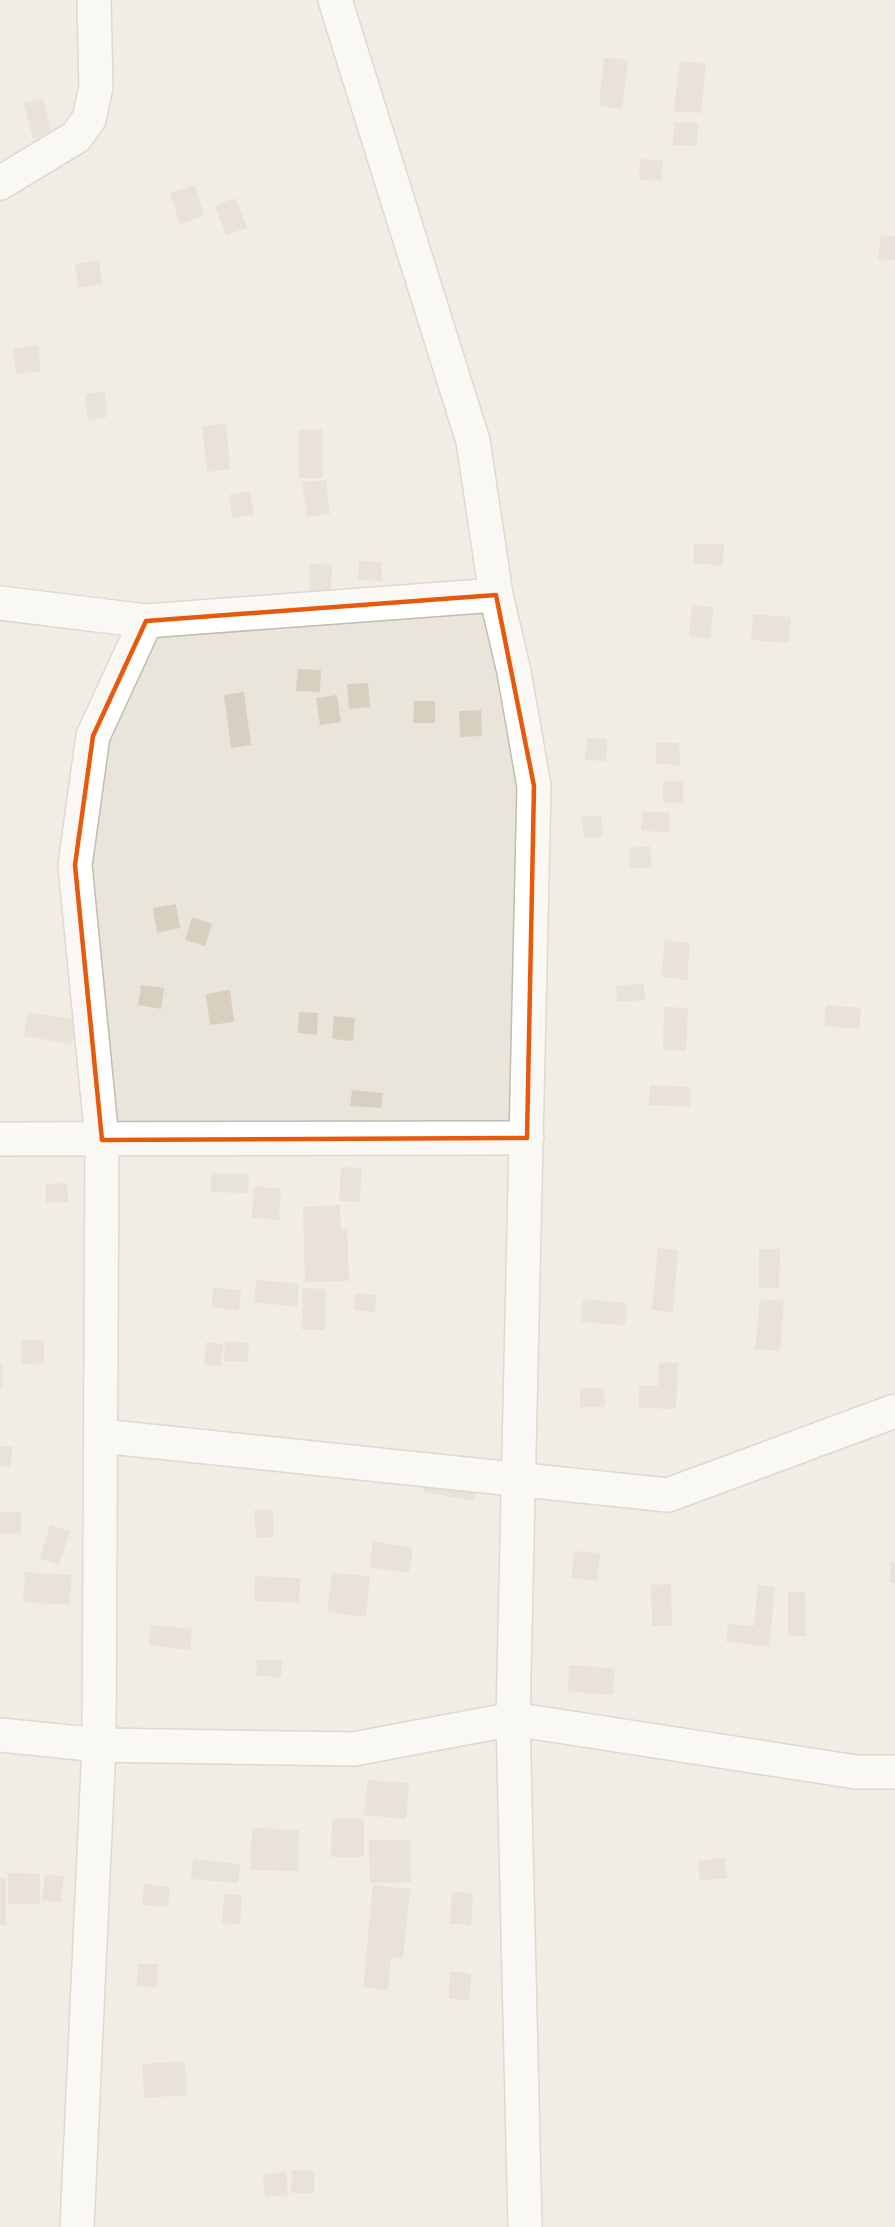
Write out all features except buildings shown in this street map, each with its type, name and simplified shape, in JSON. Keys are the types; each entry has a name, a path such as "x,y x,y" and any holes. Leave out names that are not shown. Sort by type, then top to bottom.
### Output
{"street":[{"path":"0,183 76,137 89,119 96,87 94,0"},
{"path":"335,0 473,441 496,595 514,672 534,786 513,1719 525,2227"},
{"path":"0,603 146,621 496,595"},
{"path":"78,2227 99,1745 102,1140 75,865 93,735 146,621"},
{"path":"0,1139 526,1138"},
{"path":"100,1436 668,1495 895,1411"},
{"path":"0,1735 99,1745 354,1749 513,1719 856,1772 895,1772"}],"highlighted area":[{"path":"496,595 534,786 527,1138 102,1140 75,865 93,736 146,621"}],"shaded area":[{"path":"0,0 895,0 895,2227 0,2227"}]}
